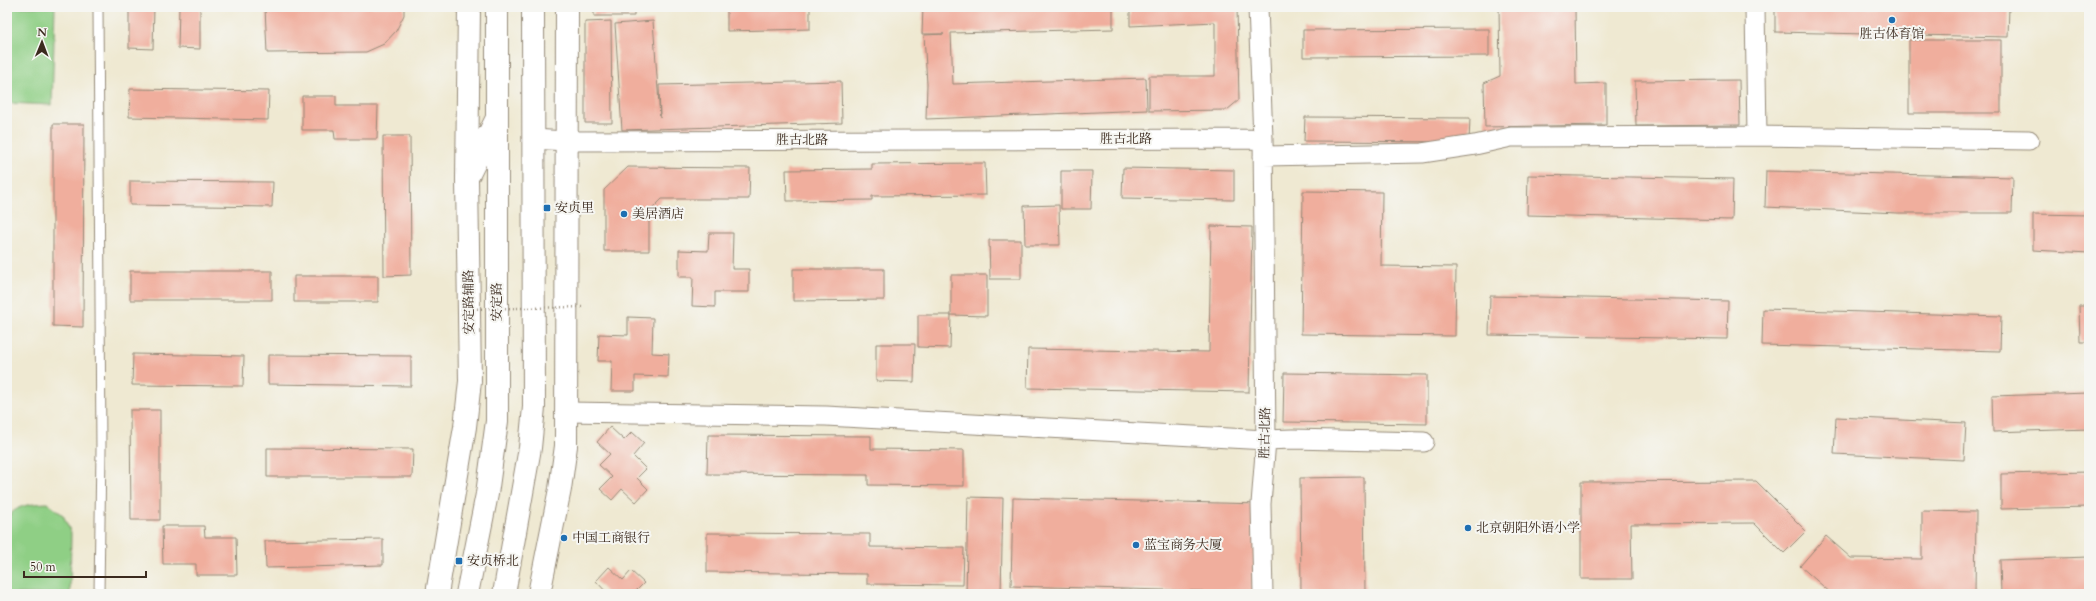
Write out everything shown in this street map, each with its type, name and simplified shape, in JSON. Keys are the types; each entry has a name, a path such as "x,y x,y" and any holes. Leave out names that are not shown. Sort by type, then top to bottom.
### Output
{"street":[{"name":"安定路辅路","path":"437,594 470,384 467,179 469,7"},
{"name":"安定路","path":"467,594 487,494 497,421 497,7"},
{"path":"504,594 530,448 534,407 533,7"},
{"path":"539,594 560,488 566,446 567,7"},
{"path":"1258,7 1263,148 1422,153 1475,145 1511,137 1757,136 2029,140"},
{"path":"1755,7 1757,136"},
{"path":"467,179 496,120"},
{"name":"胜古北路","path":"533,138 566,141 1263,148 1266,440 1261,504 1263,594"},
{"path":"567,412 826,416 1266,440 1292,439 1424,442"}],"lane":[{"path":"98,7 101,450 99,594"}],"path":[{"path":"461,309 582,307"}],"green space":[{"path":"7,7 55,7 52,105 7,103"},
{"path":"47,503 63,515 71,533 70,594 7,594 7,520 14,511 19,508"}],"building":[{"path":"129,7 154,7 153,49 129,48"},
{"path":"179,7 200,7 200,49 178,48"},
{"path":"265,7 404,7 404,15 396,31 384,44 366,52 267,53"},
{"path":"594,7 634,7 634,16 594,16"},
{"path":"810,7 810,29 727,31 727,9"},
{"path":"923,7 1113,7 1113,29 951,33 953,84 1146,78 1147,110 926,119 927,84 924,35 944,34 922,34"},
{"path":"1130,7 1237,7 1239,100 1227,110 1149,111 1149,76 1215,76 1215,22 1130,26"},
{"path":"1499,7 1575,7 1576,84 1606,83 1606,125 1485,127 1484,83 1500,76"},
{"name":"胜古体育馆","path":"1775,7 2009,7 2008,37 1775,32"},
{"path":"611,21 612,123 585,123 585,22"},
{"path":"653,21 660,118 659,85 841,81 842,123 622,130 615,24"},
{"path":"1489,29 1489,56 1303,57 1303,30"},
{"path":"1909,40 2001,40 2001,113 1909,113"},
{"path":"1739,80 1740,125 1636,126 1635,81"},
{"path":"130,89 269,91 268,120 129,117"},
{"path":"302,96 336,96 336,106 378,106 377,139 335,139 334,130 302,130"},
{"path":"1305,117 1470,118 1469,142 1304,141"},
{"path":"53,124 84,124 83,327 53,326"},
{"path":"383,136 410,136 411,275 384,276"},
{"path":"985,163 986,195 872,196 872,200 787,201 786,170 872,169 872,164"},
{"path":"628,167 750,168 749,199 662,199 649,212 649,251 604,251 604,190"},
{"path":"1123,168 1234,170 1234,200 1122,198"},
{"path":"1061,171 1092,171 1091,209 1061,209"},
{"path":"1766,171 2013,177 2012,213 1898,213 1765,207"},
{"path":"1528,175 1733,179 1732,220 1527,215"},
{"path":"130,181 273,182 272,207 130,205"},
{"path":"1303,191 1382,192 1381,266 1456,267 1455,336 1301,334"},
{"path":"1059,205 1060,245 1025,245 1024,206"},
{"path":"2033,214 2089,215 2089,253 2033,250"},
{"path":"1211,226 1252,227 1249,392 1027,388 1028,349 1209,352"},
{"path":"709,233 733,233 732,269 749,269 749,292 715,292 715,307 692,306 693,277 679,277 679,250 708,251"},
{"path":"989,240 1021,240 1021,279 990,279"},
{"path":"793,269 884,269 884,300 793,301"},
{"path":"130,271 272,271 272,300 130,300"},
{"path":"951,275 987,275 987,316 951,315"},
{"path":"294,276 378,276 378,302 294,302"},
{"path":"1490,296 1728,301 1727,339 1489,335"},
{"path":"2079,306 2089,306 2089,342 2080,342"},
{"path":"1763,309 2001,316 2000,351 1762,345"},
{"path":"918,315 951,315 950,348 918,347"},
{"path":"628,317 653,318 652,353 669,354 668,377 635,376 635,391 611,391 612,361 598,361 599,334 628,335"},
{"path":"876,344 915,344 914,382 876,381"},
{"path":"133,354 244,356 243,386 132,385"},
{"path":"268,355 411,356 411,386 268,384"},
{"path":"1284,373 1427,375 1427,424 1283,422"},
{"path":"2089,393 2089,429 1993,432 1992,396"},
{"path":"130,410 160,410 160,520 131,520"},
{"path":"1836,417 1966,423 1964,460 1834,454"},
{"path":"610,427 624,440 632,432 644,443 633,456 646,469 637,478 648,489 636,502 622,489 612,500 600,489 612,477 599,465 610,454 597,442"},
{"path":"708,435 871,436 871,449 964,450 964,486 868,485 868,475 707,474"},
{"path":"267,448 413,449 412,477 267,477"},
{"path":"2089,472 2089,507 2001,509 2001,474"},
{"path":"1364,477 1365,594 1301,594 1300,478"},
{"path":"1756,481 1806,531 1784,553 1754,523 1631,524 1632,579 1581,579 1581,482"},
{"path":"968,497 1003,498 1001,594 966,594"},
{"name":"蓝宝商务大厦","path":"1013,498 1261,504 1259,594 1203,594 1203,591 1011,586"},
{"path":"1922,511 1976,512 1975,594 1832,594 1800,566 1826,536 1851,558 1922,559"},
{"path":"162,526 204,526 205,537 236,537 237,575 196,575 196,564 163,564"},
{"path":"707,533 870,534 870,547 964,548 963,585 867,584 867,574 707,572"},
{"path":"383,539 383,565 266,568 265,541"},
{"path":"2089,557 2089,592 2001,594 2000,560"},
{"path":"609,567 623,580 631,571 644,583 633,594 608,594 596,581"}],"place":[{"name":"胜古体育馆","path":"1892,20"},
{"name":"安贞里","path":"547,208"},
{"name":"美居酒店","path":"624,214"},
{"name":"北京朝阳外语小学","path":"1468,528"},
{"name":"中国工商银行","path":"564,538"},
{"name":"蓝宝商务大厦","path":"1136,545"},
{"name":"安贞桥北","path":"459,561"}]}
